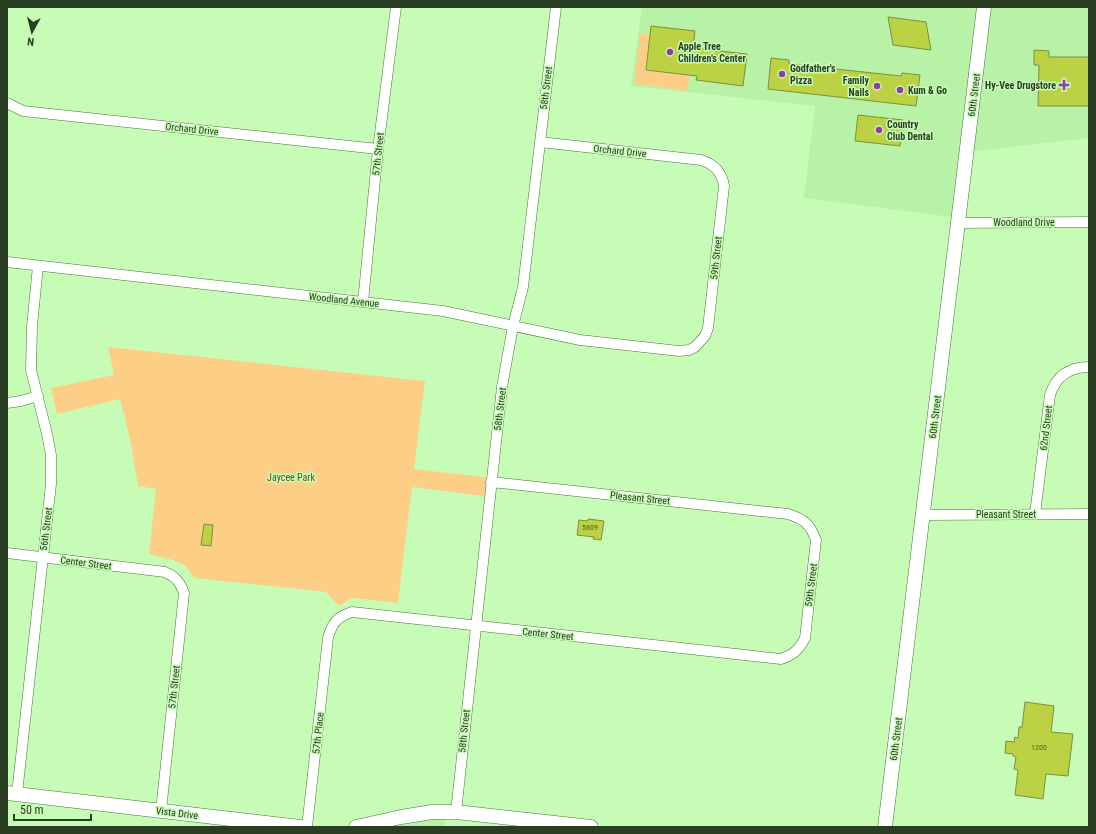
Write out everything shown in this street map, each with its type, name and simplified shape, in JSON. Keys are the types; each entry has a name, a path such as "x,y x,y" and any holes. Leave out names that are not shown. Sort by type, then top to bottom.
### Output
{"main road":[{"name":"60th Street","path":"886,827 984,7"},
{"name":"Vista Drive","path":"12,794 300,827"},
{"path":"356,827 432,812 456,812 591,827"}],"street":[{"name":"57th Street","path":"363,302 378,149 396,7"},
{"name":"58th Street","path":"456,812 502,387 512,326 523,287 556,7"},
{"name":"Orchard Drive","path":"7,103 23,111 378,149"},
{"name":"Orchard Drive","path":"540,142 701,160"},
{"name":"59th Street","path":"679,351 689,350 696,347 705,336 708,328 724,186 720,172 715,166 701,160"},
{"name":"Woodland Drive","path":"958,223 1089,222"},
{"name":"Woodland Avenue","path":"7,262 444,311 580,340 679,351"},
{"name":"56th Street","path":"12,794 43,558 51,484 51,455 31,370 32,326 38,266"},
{"name":"62nd Street","path":"1035,514 1050,395 1053,386 1058,378 1065,372 1074,368 1089,367"},
{"path":"7,402 21,401 38,396"},
{"name":"Pleasant Street","path":"491,482 788,514"},
{"name":"59th Street","path":"781,659 795,653 801,646 804,638 816,540 813,530 806,522 798,517 788,514"},
{"name":"Pleasant Street","path":"923,515 1089,514"},
{"name":"Center Street","path":"7,554 165,572"},
{"name":"57th Street","path":"161,811 184,593 180,583 173,576 165,572"},
{"name":"Center Street","path":"328,638 331,628 336,620 343,615 352,612 781,659"},
{"name":"57th Place","path":"307,827 328,638"}],"shaded area":[{"path":"642,7 1089,7 1089,138 967,152 959,218 804,198 815,106 631,86"},
{"path":"446,812 444,827 376,827"}],"green space":[{"path":"640,33 650,35 646,70 689,75 688,91 634,84"},
{"name":"Jaycee Park","path":"108,347 425,381 414,469 492,478 490,497 412,487 398,603 352,598 339,606 326,592 194,578 186,566 173,560 149,554 156,489 138,486 131,444 120,399 57,414 51,388 114,375"}],"building":[{"path":"888,17 926,22 931,50 893,45"},
{"path":"651,26 695,31 693,48 747,54 743,86 696,80 697,76 646,70"},
{"name":"Hy-Vee Drugstore","path":"1034,50 1049,51 1049,57 1089,57 1089,106 1038,106 1039,65 1034,65"},
{"path":"771,58 789,60 789,64 901,76 902,73 920,75 916,106 768,89"},
{"name":"Country Club Dental","path":"858,115 903,120 900,146 855,141"},
{"path":"588,519 604,521 601,540 593,539 594,537 577,535 579,520 588,521"},
{"path":"204,524 213,525 211,546 201,545"},
{"path":"1025,702 1054,706 1051,732 1073,734 1068,776 1046,774 1043,799 1015,795 1018,770 1014,769 1016,757 1013,756 1013,754 1005,753 1006,741 1014,742 1015,737 1018,738 1019,727 1022,727"}],"place":[{"name":"Apple Tree Children's Center","path":"670,52"},
{"name":"Godfather's Pizza","path":"782,74"},
{"name":"Hy-Vee Drugstore","path":"1064,85"},
{"name":"Family Nails","path":"877,86"},
{"name":"Kum & Go","path":"900,90"},
{"name":"Country Club Dental","path":"879,130"}]}
